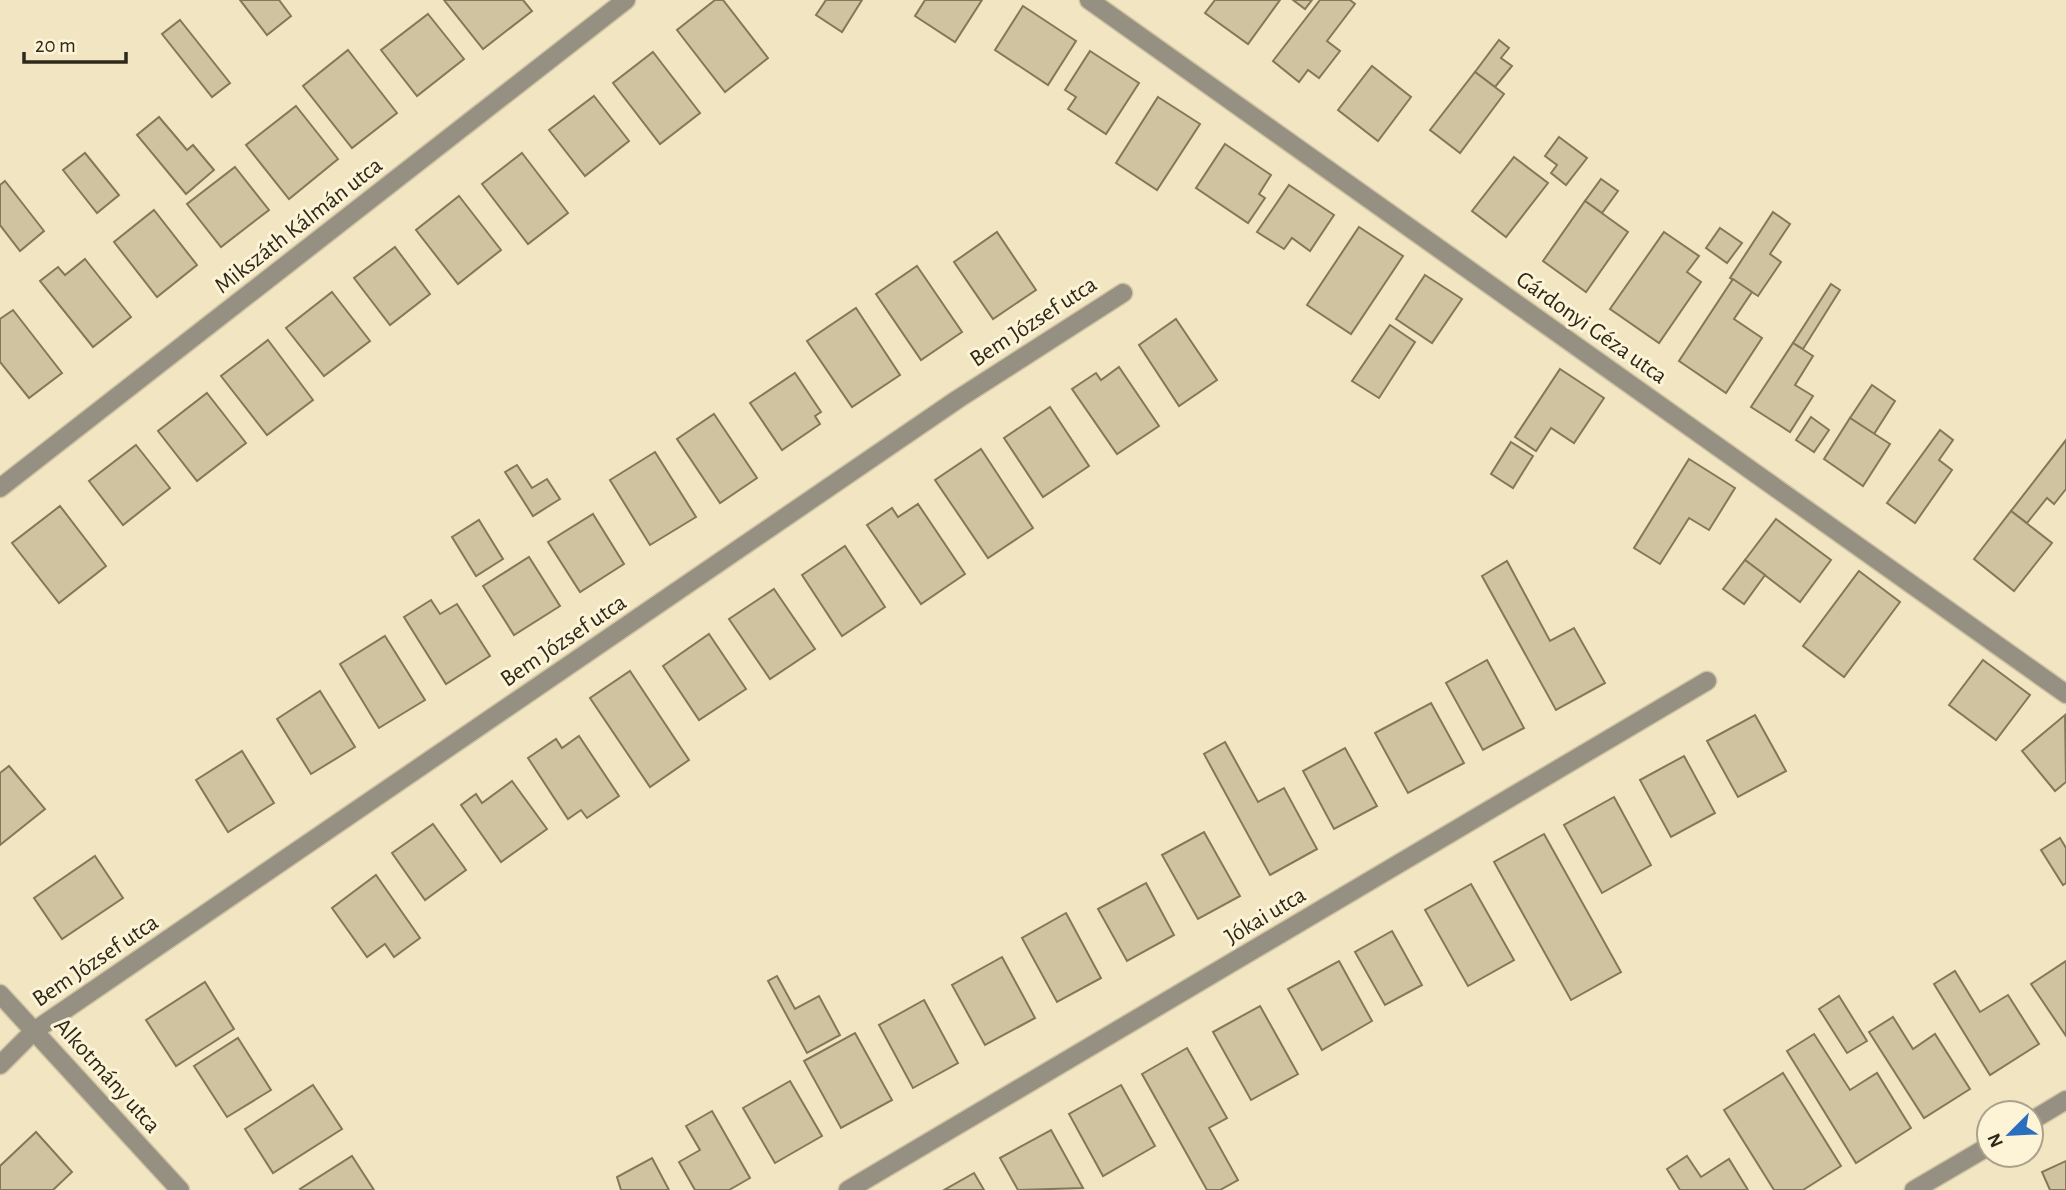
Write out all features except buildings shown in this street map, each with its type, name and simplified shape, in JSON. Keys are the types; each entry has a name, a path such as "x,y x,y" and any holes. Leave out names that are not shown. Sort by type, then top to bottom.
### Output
{"street":[{"name":"Mikszáth Kálmán utca","path":"0,488 626,0"},
{"name":"Gárdonyi Géza utca","path":"1089,0 2066,694"},
{"name":"Bem József utca","path":"0,1065 34,1031 958,399 1123,293"},
{"name":"Jókai utca","path":"848,1190 1707,681"},
{"name":"Alkotmány utca","path":"0,994 180,1190"},
{"path":"2045,1113 2066,1100"},
{"path":"1914,1190 1975,1154"}]}
